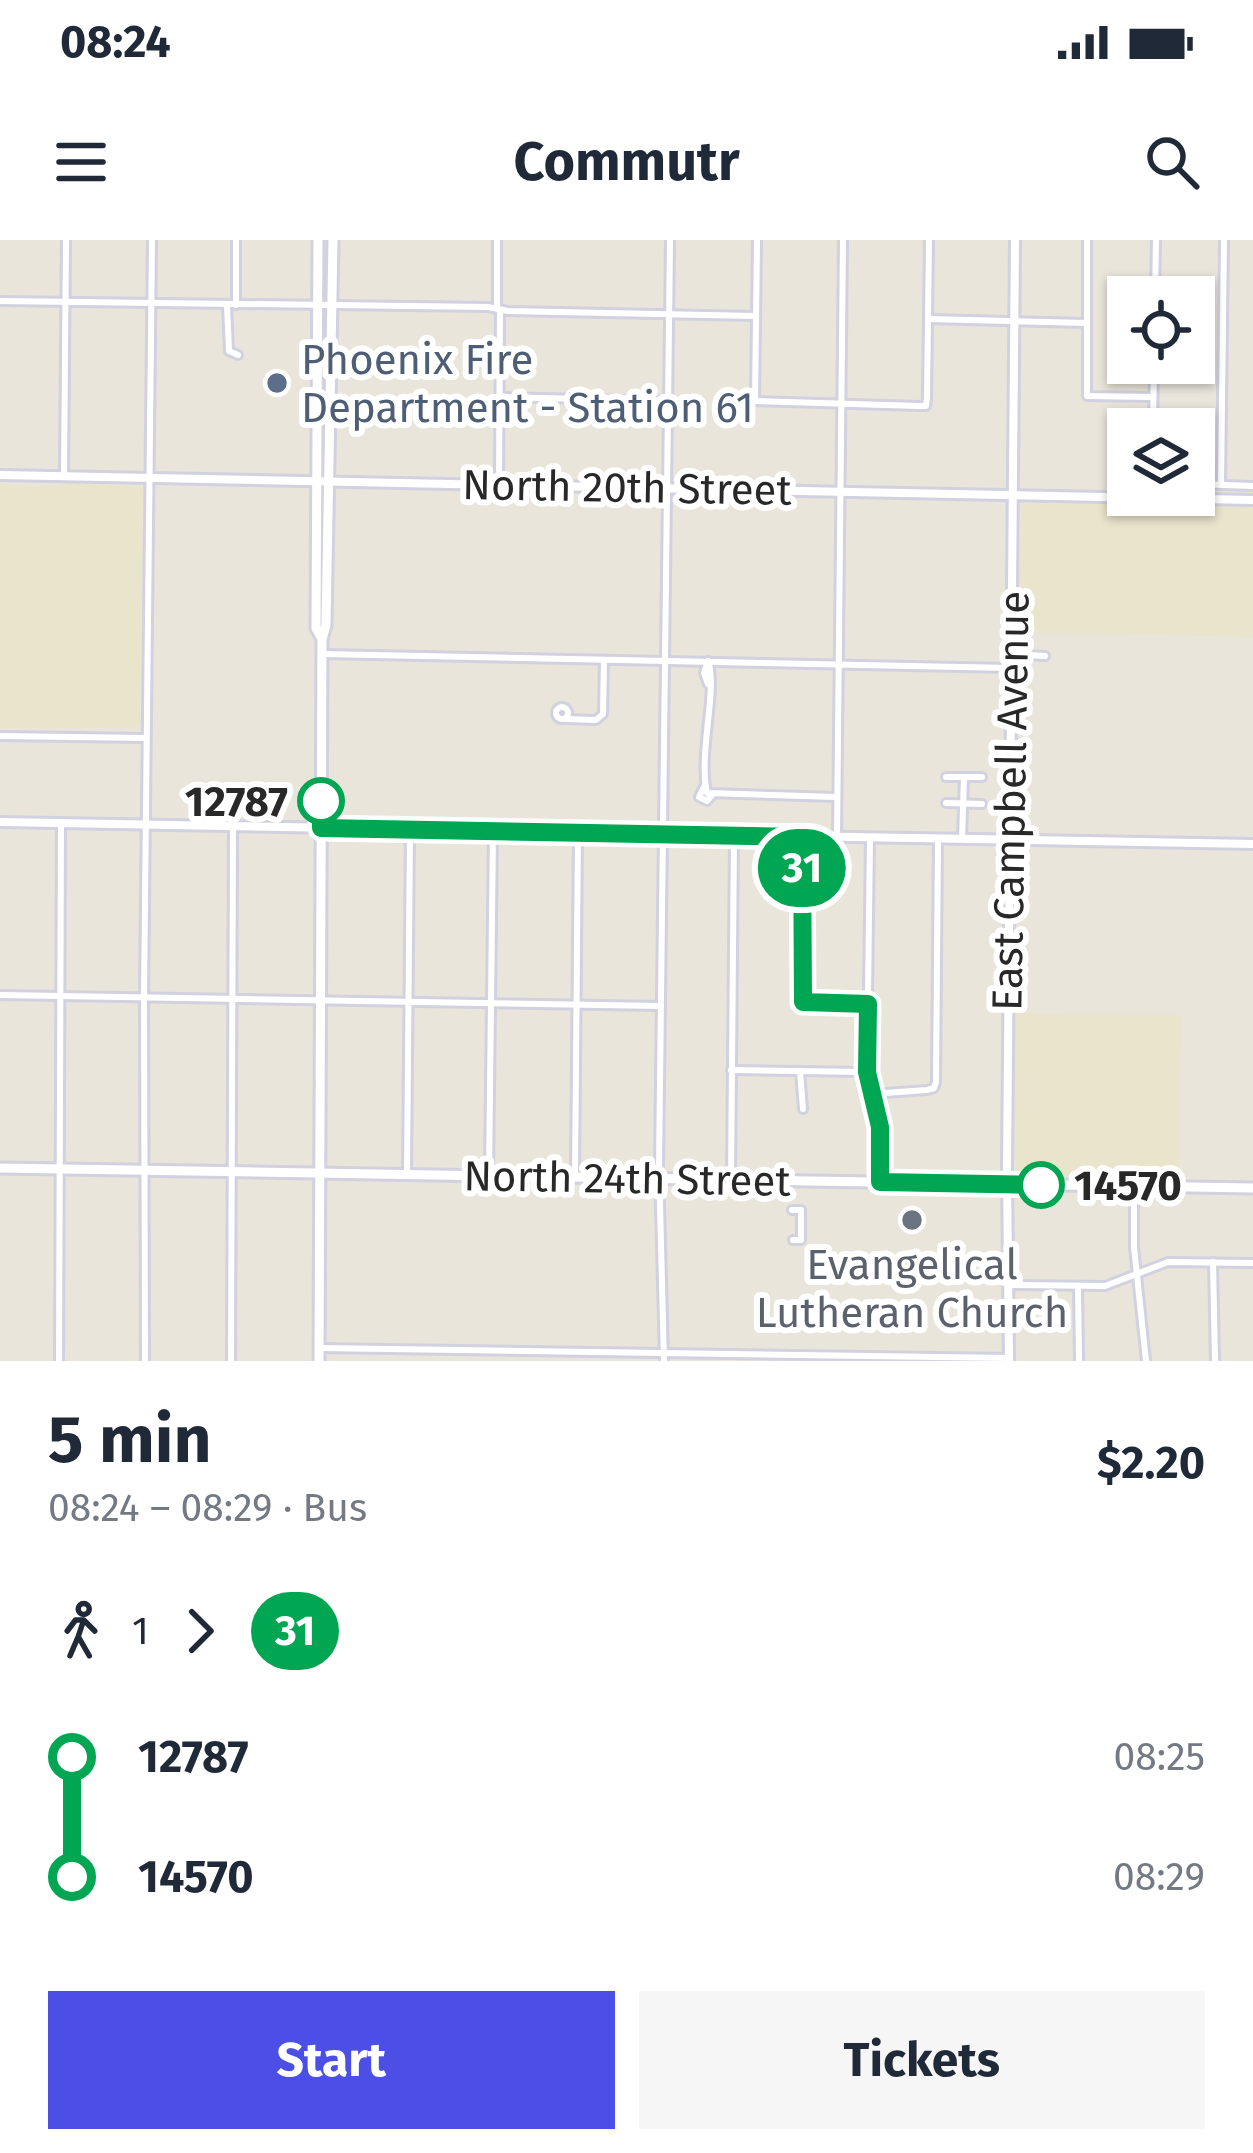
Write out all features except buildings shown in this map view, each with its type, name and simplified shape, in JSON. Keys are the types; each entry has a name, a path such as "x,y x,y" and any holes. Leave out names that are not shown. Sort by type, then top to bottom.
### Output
{"main road":[{"path":"318,240 316,628 322,639"},
{"path":"319,1361 322,639 326,625 333,240"},
{"name":"North 24th Street","path":"0,1168 1253,1188"}],"street":[{"path":"64,476 66,240"},
{"path":"145,1361 152,240"},
{"path":"236,240 226,344 238,355"},
{"path":"497,240 499,484"},
{"path":"664,1357 659,1178 670,240"},
{"path":"757,240 755,401 926,406 929,240"},
{"path":"837,837 843,240"},
{"name":"East Campbell Avenue","path":"1009,1359 1015,240"},
{"path":"1087,240 1087,396 1153,397"},
{"path":"1155,276 1156,240"},
{"path":"1221,485 1223,240"},
{"path":"0,301 755,316"},
{"path":"928,319 1086,322"},
{"path":"1153,384 1153,408"},
{"path":"500,398 668,401"},
{"name":"North 20th Street","path":"0,475 1107,495"},
{"path":"1215,485 1253,486"},
{"name":"North 20th Street","path":"1215,498 1253,500"},
{"path":"322,654 1012,668"},
{"path":"1027,655 1045,656"},
{"path":"566,718 596,719 604,714 604,660"},
{"path":"708,662 712,673 704,785 712,795 837,797"},
{"path":"1011,719 1025,718"},
{"path":"0,736 148,738"},
{"path":"946,777 982,777"},
{"path":"962,839 964,777"},
{"path":"946,803 982,804"},
{"path":"0,822 1253,844"},
{"path":"59,1361 61,823"},
{"path":"231,1361 233,827"},
{"path":"407,1174 410,830"},
{"path":"489,1175 493,831"},
{"path":"575,1177 578,832"},
{"path":"731,1179 734,836"},
{"path":"802,837 803,1002 868,1004"},
{"path":"870,838 867,1072 880,1127 880,1182"},
{"path":"871,1094 934,1088 938,839"},
{"path":"1009,900 1022,900"},
{"path":"0,995 661,1006"},
{"path":"731,1070 867,1072"},
{"path":"800,1071 803,1109"},
{"path":"1134,1186 1136,1273 1146,1361"},
{"path":"792,1210 801,1210 800,1240 793,1240"},
{"path":"1008,1285 1116,1283 1168,1262 1253,1263"},
{"path":"1213,1262 1215,1361"},
{"path":"1078,1286 1079,1361"},
{"path":"319,1348 577,1357 1009,1359"},
{"path":"406,1349 406,1361"},
{"path":"491,1351 491,1361"}],"shaded area":[{"path":"0,482 143,487 140,723 135,728 0,728"},
{"path":"1022,503 1107,504 1107,516 1215,516 1215,506 1253,506 1253,637 1018,632"},
{"path":"1014,1013 1181,1015 1179,1180 1015,1175"}],"bus line":[{"name":"31","path":"321,801 321,828 802,837 800,989 803,1002 868,1004 867,1072 880,1127 880,1182 1041,1185"}],"place":[{"name":"Phoenix Fire Department - Station 61","path":"277,383"},
{"name":"12787","path":"321,801"},
{"name":"14570","path":"1041,1185"},
{"name":"Evangelical Lutheran Church","path":"912,1220"}]}
